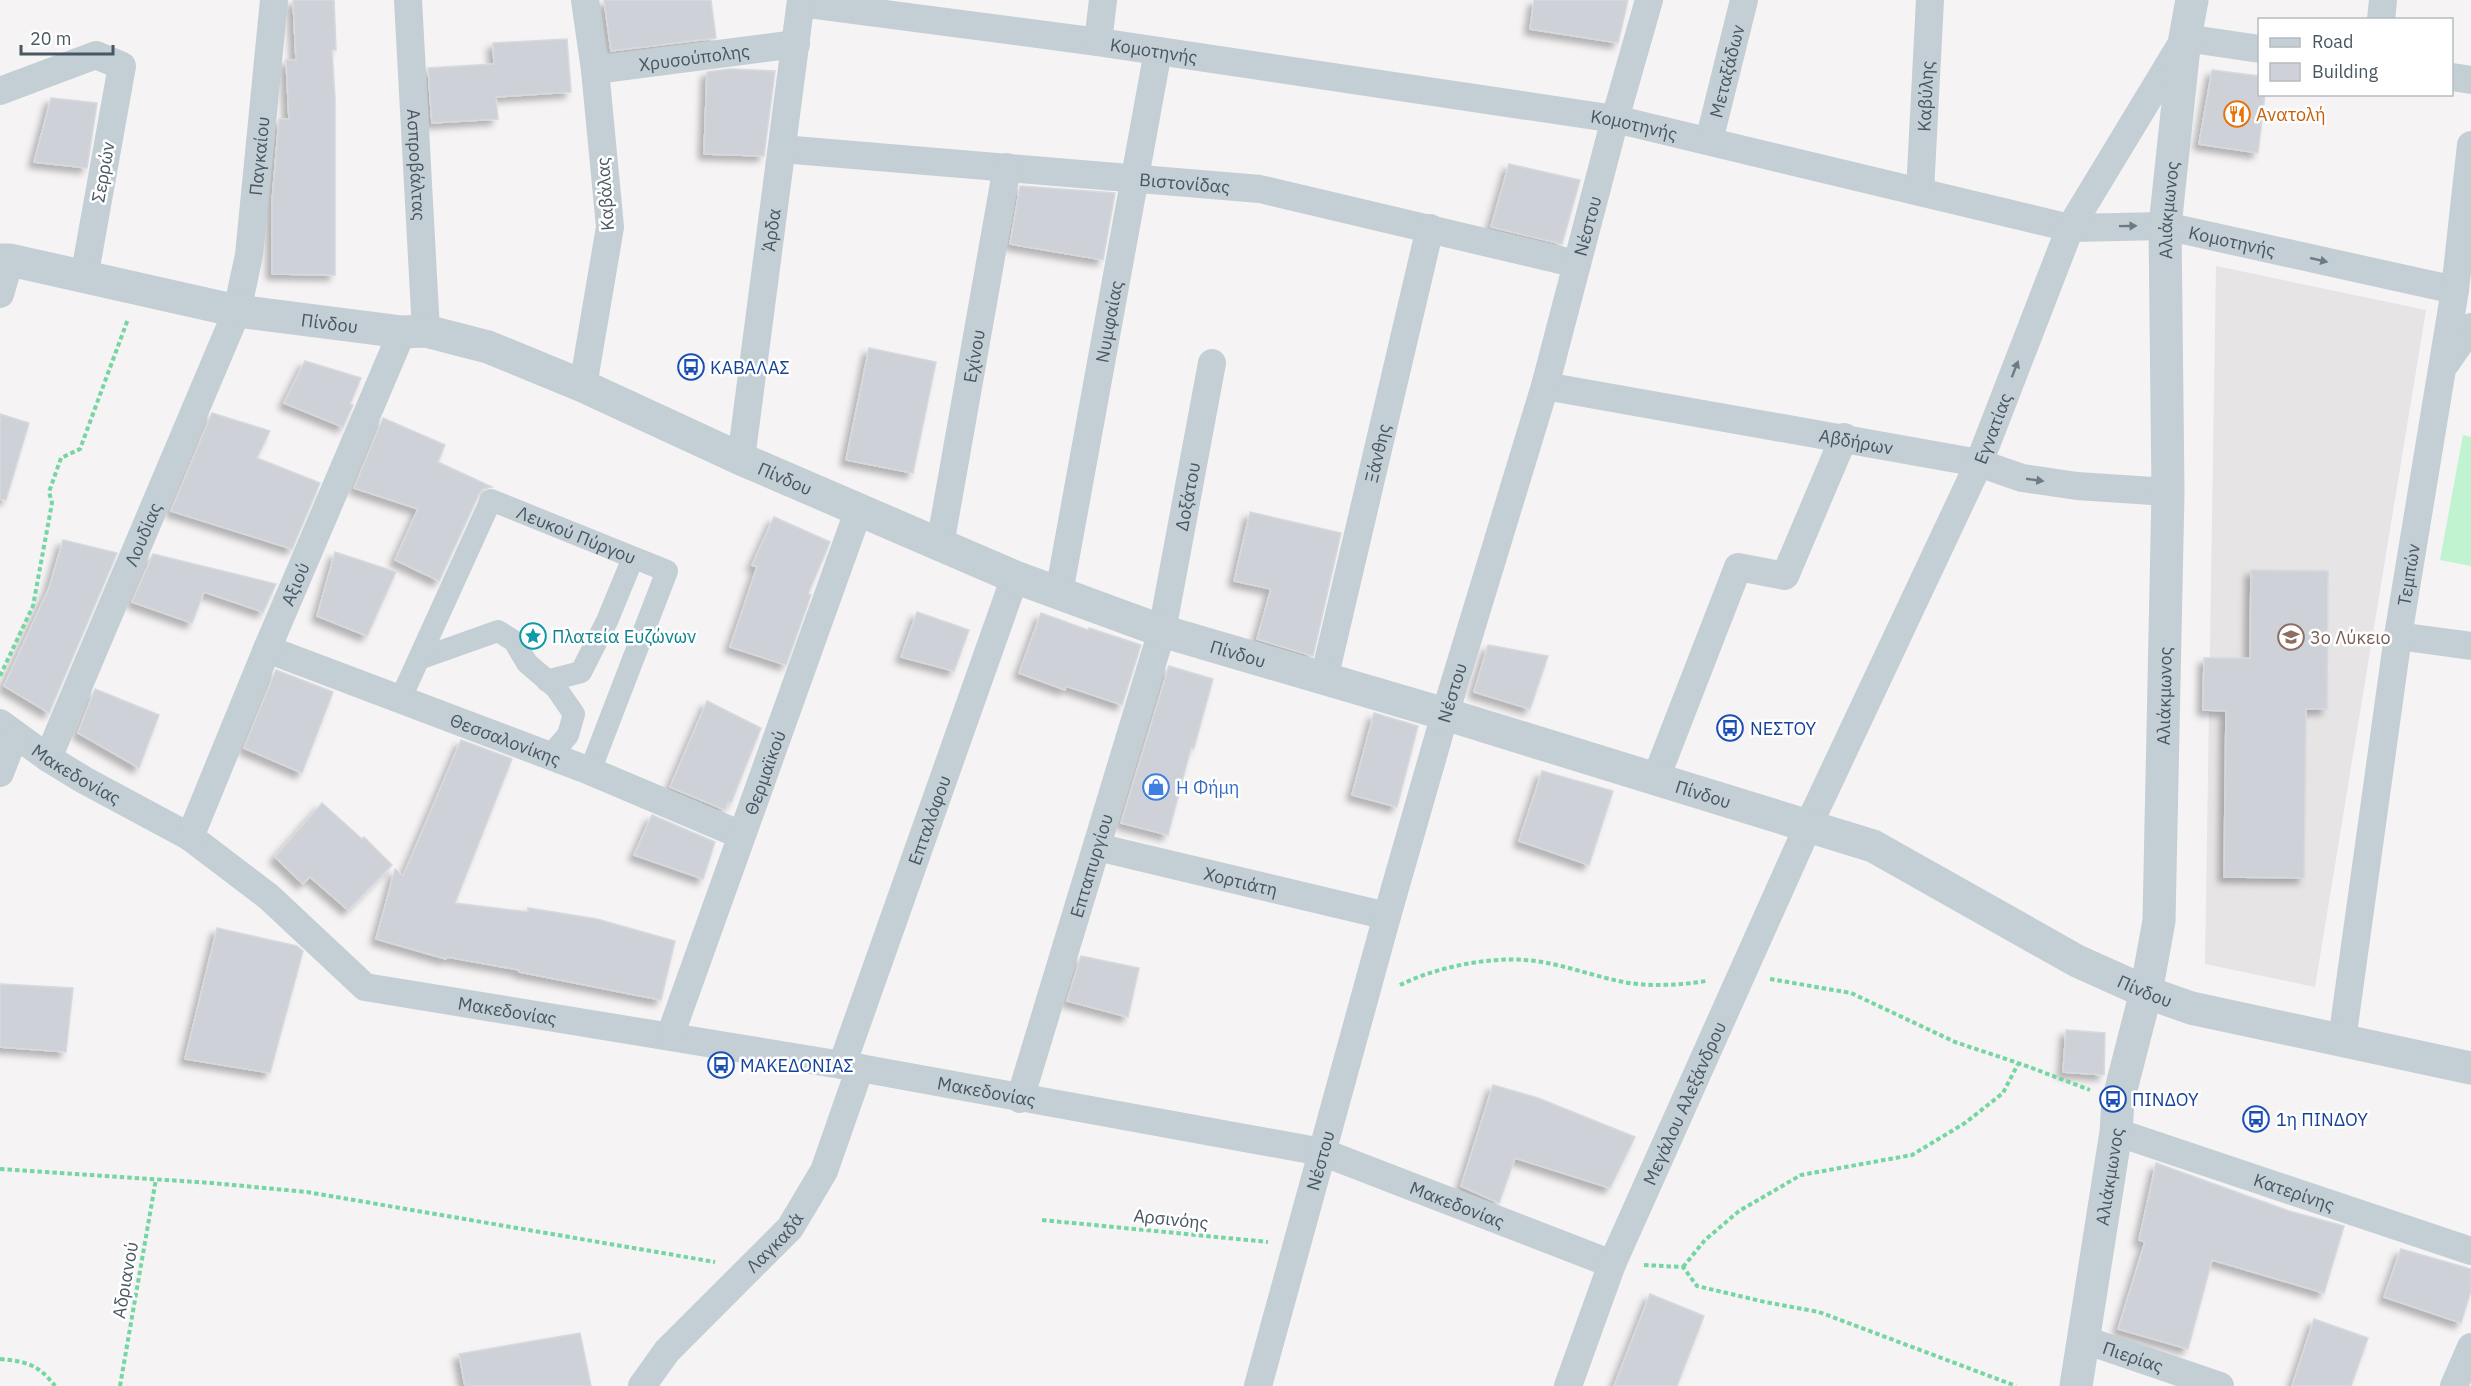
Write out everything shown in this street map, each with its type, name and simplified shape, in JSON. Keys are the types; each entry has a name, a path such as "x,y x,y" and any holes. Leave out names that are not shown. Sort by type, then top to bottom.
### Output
{"street":[{"name":"Παγκαίου","path":"237,311 249,255 274,0"},
{"name":"Ασπροβάλτας","path":"408,0 414,331"},
{"name":"Καβάλας","path":"583,386 610,227 595,70 585,0"},
{"path":"1098,42 1103,0"},
{"name":"Νέστου","path":"1258,1386 1387,916 1445,714 1545,386 1614,119 1649,0"},
{"name":"Μεταξάδων","path":"1709,141 1744,0"},
{"name":"Καβύλης","path":"1920,192 1930,0"},
{"name":"Αλιάκμωνος","path":"2076,1386 2117,1117 2146,992 2159,921 2168,492 2165,226 2185,38 2192,0"},
{"path":"2381,18 2383,0"},
{"name":"Κομοτηνής","path":"801,1 1098,42 1614,119 2070,228 2165,226 2455,290"},
{"name":"Άρδα","path":"741,459 801,1"},
{"path":"2185,38 2258,49"},
{"name":"Εγνατίας","path":"1809,824 1979,463 2070,228 2185,38"},
{"name":"Χρυσούπολης","path":"595,70 796,44"},
{"name":"Νυμφαίας","path":"1059,593 1158,51"},
{"name":"Σερρών","path":"0,91 96,55 122,66 84,278"},
{"path":"2453,77 2471,80"},
{"name":"Τεμπών","path":"2342,1040 2397,636 2439,372 2455,290 2471,145"},
{"name":"Βιστονίδας","path":"782,149 1260,189 1577,264"},
{"name":"Εχίνου","path":"940,545 1007,167"},
{"name":"Ξάνθης","path":"1324,679 1430,228"},
{"name":"Πίνδου","path":"5,260 237,311 414,331 488,347 583,386 741,459 1015,577 1162,631 1809,824 1873,846 2077,961 2146,992 2191,1008 2471,1068"},
{"path":"0,294 5,260"},
{"name":"Λουδίας","path":"48,758 237,311"},
{"path":"2439,372 2471,327"},
{"name":"Αξιού","path":"190,837 267,649 414,331"},
{"name":"Δοξάτου","path":"1162,631 1212,363"},
{"name":"Αβδήρων","path":"1545,386 1844,437 1979,463 2022,478 2077,486 2168,492"},
{"path":"1656,778 1738,567 1785,576 1844,437"},
{"name":"Λευκού Πύργου","path":"400,700 491,500 667,571 590,771"},
{"name":"Θερμαϊκού","path":"670,1036 859,509"},
{"path":"547,681 580,672 607,621 633,558"},
{"name":"Επταλόφου","path":"851,1066 1015,577"},
{"path":"419,659 498,630 514,641 527,663 556,688 574,714 568,735 550,756"},
{"name":"Επταπυργίου","path":"1020,1099 1162,631"},
{"path":"2397,636 2471,646"},
{"name":"Θεσσαλονίκης","path":"267,649 590,771 741,835"},
{"path":"0,773 8,728"},
{"name":"Μακεδονίας","path":"8,728 48,758 84,780 190,837 269,897 365,987 851,1066 1020,1099 1322,1152 1612,1264"},
{"name":"Μεγάλου Αλεξάνδρου","path":"1568,1386 1612,1264 1809,824"},
{"name":"Χορτιάτη","path":"1097,848 1387,916"},
{"name":"Λαγκαδά","path":"642,1386 667,1351 790,1227 824,1172 851,1066"},
{"name":"Κατερίνης","path":"2117,1117 2471,1251"},
{"name":"Πιερίας","path":"2082,1339 2220,1386"},
{"path":"2454,1386 2471,1347"}],"path":[{"path":"0,676 33,606 52,503 49,492 61,458 80,449 139,289"},
{"path":"1363,1003 1422,974 1478,963 1525,960 1626,983 1689,984 1742,974 1851,993 1955,1042 2018,1063 2117,1117"},
{"path":"1683,1267 1705,1240 1739,1210 1801,1175 1912,1155 1965,1123 2003,1093 2018,1063"},
{"path":"0,1169 307,1192 715,1262 754,1265"},
{"name":"Αδριανού","path":"120,1386 156,1179"},
{"name":"Αρσινόης","path":"1042,1220 1297,1245"},
{"path":"1612,1264 1683,1267 1698,1286 1819,1312 2016,1386"},
{"path":"0,1359 20,1360 44,1371 56,1386"}],"shaded area":[{"name":"3ο Λύκειο","path":"2216,266 2426,310 2315,987 2205,964"}],"green space":[{"path":"2463,435 2471,437 2471,566 2440,560"}],"building":[{"path":"293,0 334,0 336,50 332,50 335,98 335,275 272,274 272,202 279,119 289,119 286,60 296,60"},
{"path":"604,0 711,0 716,38 611,51"},
{"path":"1534,0 1628,0 1618,43 1530,29"},
{"path":"567,39 571,92 496,97 498,119 432,123 428,68 494,64 493,43"},
{"path":"730,69 775,71 764,156 704,154 707,72"},
{"path":"2212,70 2258,76 2258,96 2265,96 2258,153 2199,144"},
{"path":"51,98 97,103 87,168 34,162"},
{"path":"1509,164 1580,180 1562,244 1491,227"},
{"path":"1020,186 1115,193 1103,260 1010,244"},
{"path":"869,348 936,362 913,473 846,460"},
{"path":"305,361 361,378 350,404 353,405 343,427 284,403"},
{"path":"212,413 270,431 257,458 320,483 292,549 171,511"},
{"path":"0,414 29,423 6,500 0,499"},
{"path":"383,418 445,445 438,462 492,487 483,489 479,494 439,581 395,560 418,509 354,488"},
{"path":"1250,512 1341,533 1313,656 1257,639 1271,589 1234,581"},
{"path":"774,517 830,542 808,594 811,595 786,665 730,647 757,567 752,565"},
{"path":"63,540 117,553 49,713 4,686 49,588"},
{"path":"335,552 396,572 367,636 317,616"},
{"path":"153,554 276,584 263,612 204,592 192,623 132,602"},
{"path":"2251,570 2328,571 2327,709 2306,709 2304,878 2224,877 2226,711 2203,710 2204,658 2250,658"},
{"path":"917,612 969,630 954,671 901,657"},
{"path":"1041,613 1088,630 1089,628 1141,645 1122,705 1066,686 1065,690 1019,673"},
{"path":"1488,645 1548,656 1530,709 1474,692"},
{"path":"1169,666 1213,679 1194,748 1191,748 1168,835 1121,823"},
{"path":"276,670 333,692 302,773 244,748"},
{"path":"95,689 159,715 139,768 78,733"},
{"path":"707,701 761,728 731,803 728,801 725,810 670,787"},
{"path":"1374,713 1418,726 1397,807 1352,795"},
{"path":"461,740 512,759 455,903 528,912 528,908 597,919 675,941 661,1000 519,972 519,970 447,957 446,959 376,939 395,869 403,876"},
{"path":"1542,771 1613,791 1589,865 1519,841"},
{"path":"322,803 362,839 364,837 392,865 348,910 310,877 303,884 275,857"},
{"path":"652,815 715,842 703,879 634,855"},
{"path":"217,928 297,946 303,951 270,1073 185,1059"},
{"path":"1081,956 1139,968 1128,1017 1067,1001"},
{"path":"0,984 73,988 66,1052 0,1047"},
{"path":"2066,1030 2105,1033 2104,1075 2063,1072"},
{"path":"1493,1085 1538,1098 1635,1137 1610,1188 1515,1158 1499,1203 1461,1186"},
{"path":"2156,1163 2289,1211 2344,1226 2324,1293 2212,1260 2188,1349 2118,1329 2145,1242 2139,1240"},
{"path":"2401,1249 2471,1269 2471,1291 2461,1323 2384,1297"},
{"path":"1650,1294 1704,1316 1677,1386 1614,1386"},
{"path":"2314,1319 2368,1338 2351,1386 2292,1386"},
{"path":"580,1333 591,1386 465,1386 459,1354"}],"place":[{"name":"Ανατολή","path":"2237,114"},
{"name":"ΚΑΒΑΛΑΣ","path":"691,367"},
{"name":"Πλατεία Ευζώνων","path":"533,636"},
{"name":"3ο Λύκειο","path":"2291,637"},
{"name":"ΝΕΣΤΟΥ","path":"1730,728"},
{"name":"Η Φήμη","path":"1156,787"},
{"name":"ΜΑΚΕΔΟΝΙΑΣ","path":"721,1065"},
{"name":"ΠΙΝΔΟΥ","path":"2113,1099"},
{"name":"1η ΠΙΝΔΟΥ","path":"2256,1119"}]}
